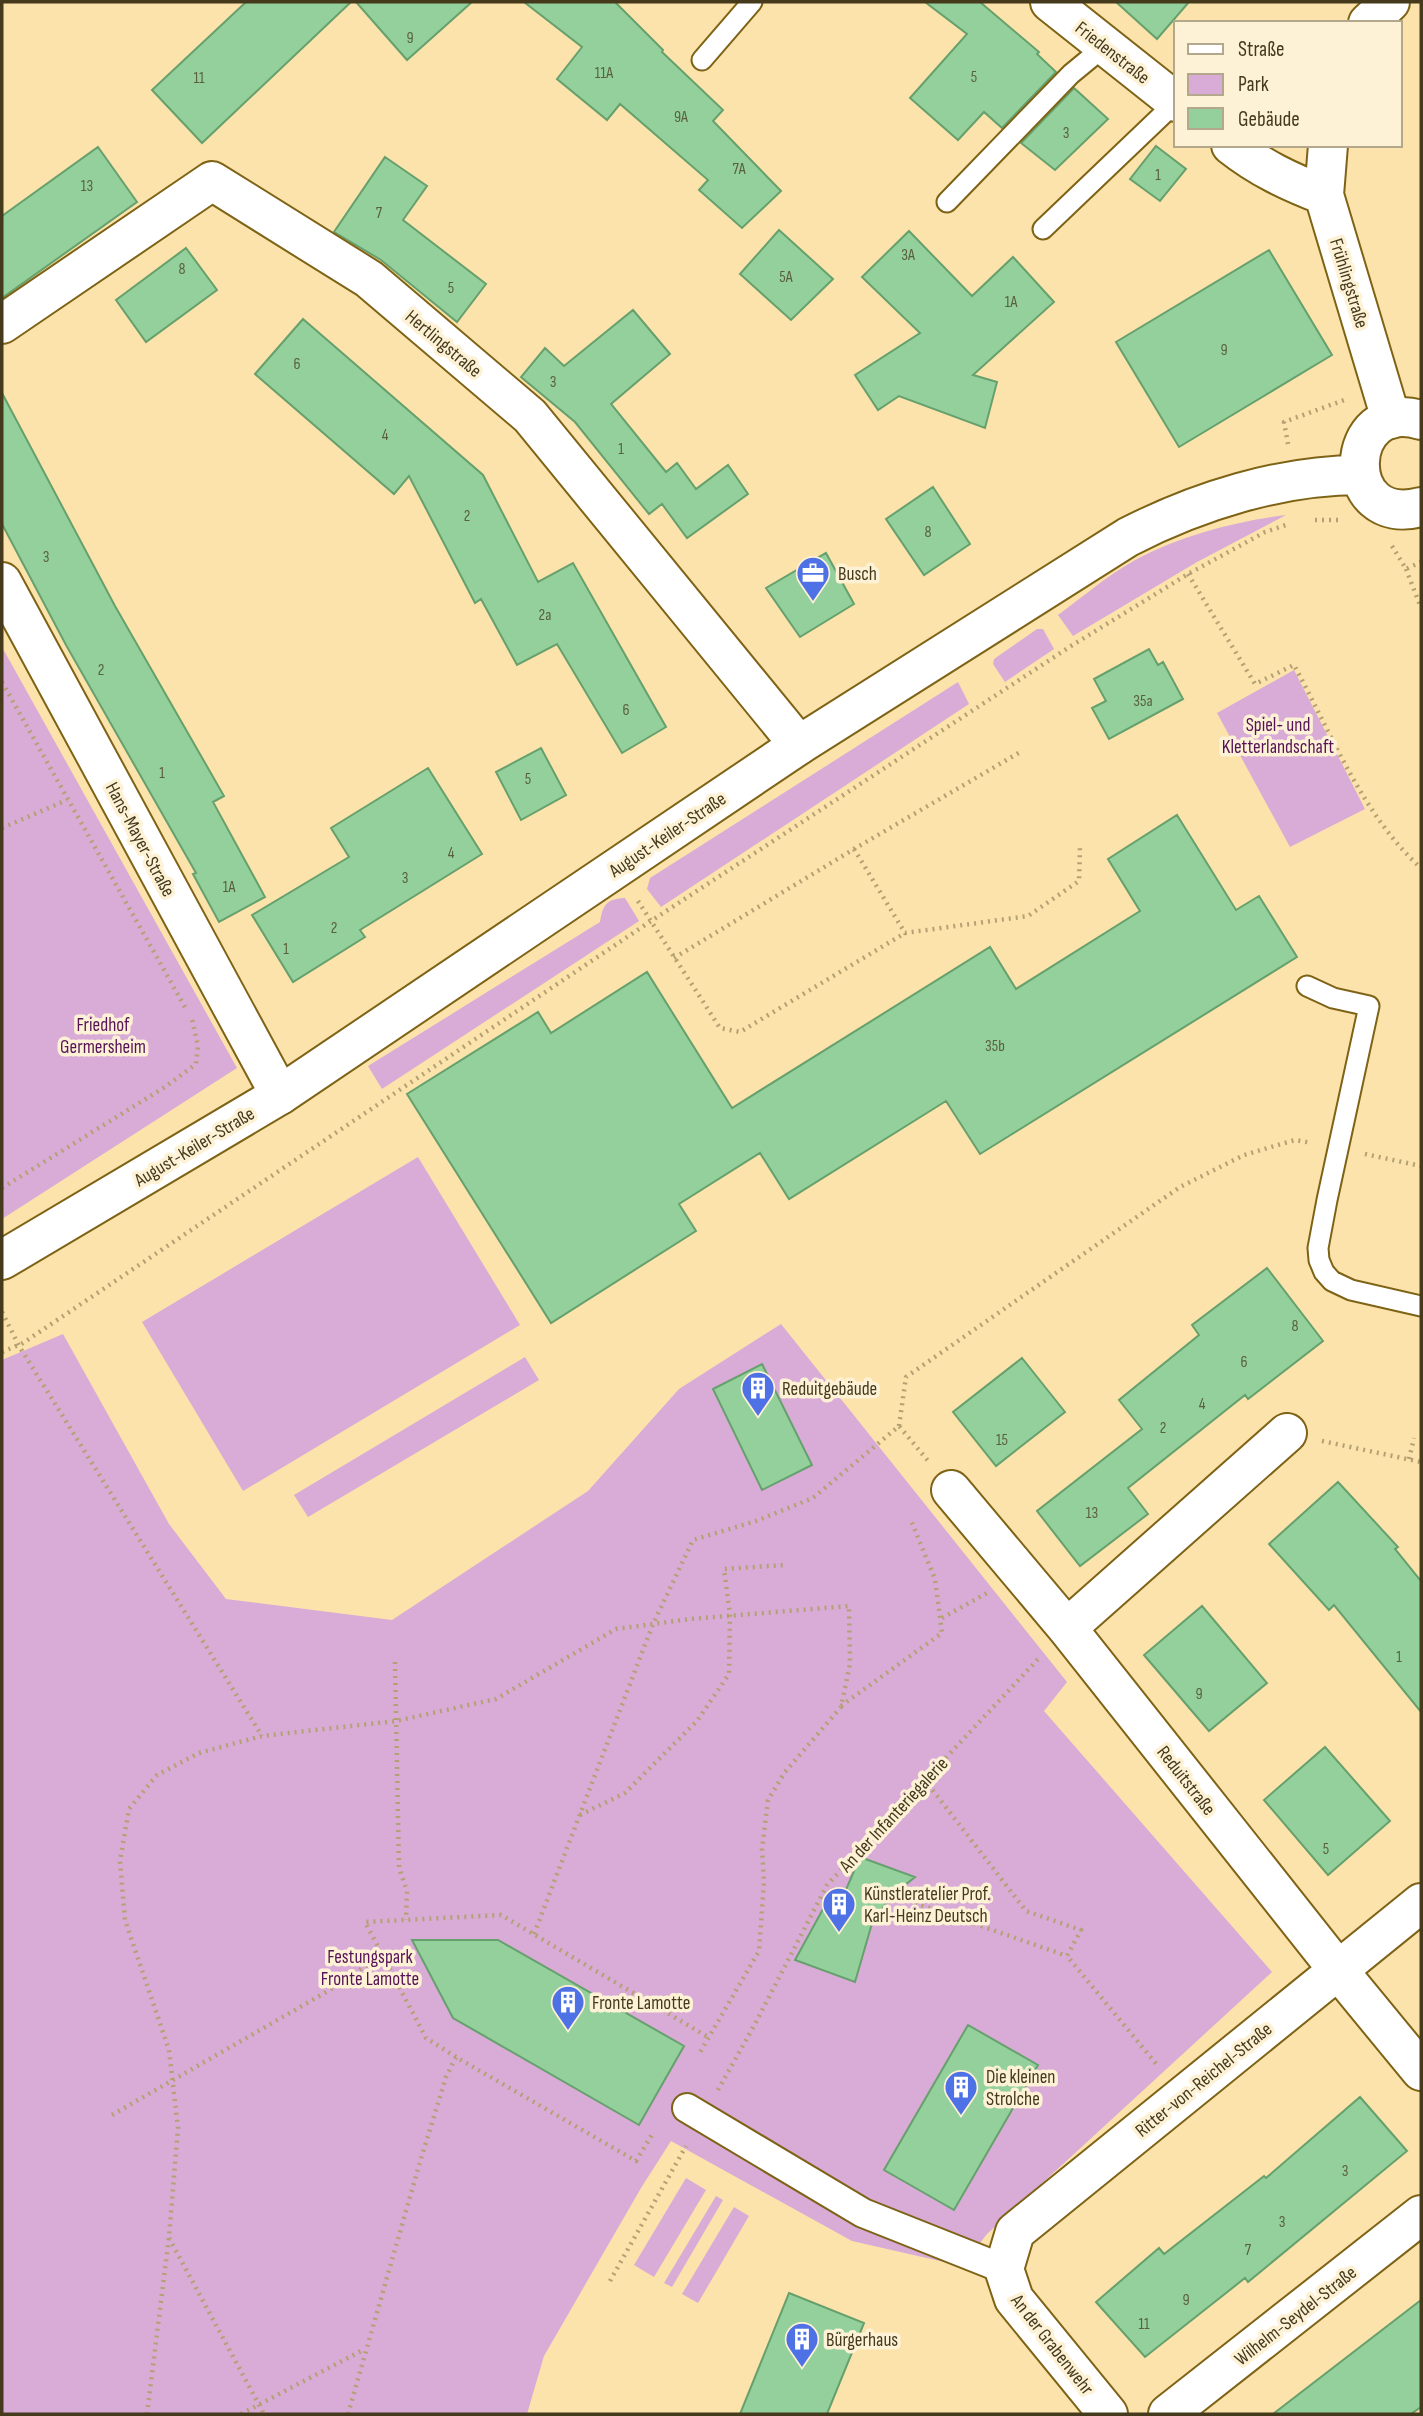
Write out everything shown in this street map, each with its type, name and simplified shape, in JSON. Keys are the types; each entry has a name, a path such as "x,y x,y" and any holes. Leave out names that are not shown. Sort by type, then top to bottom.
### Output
{"street":[{"name":"Friedenstraße","path":"1050,2 1174,100"},
{"path":"1370,21 1390,2"},
{"path":"1234,147 1276,175 1324,195"},
{"name":"Frühlingstraße","path":"1328,147 1324,195 1406,419"},
{"name":"Hertlingstraße","path":"2,324 212,181 369,279 530,416 799,745"},
{"path":"1406,419 1378,425 1368,435 1361,447 1360,475 1365,488 1385,506 1398,510 1421,507"},
{"name":"August-Keiler-Straße","path":"2,1260 280,1095 799,745 1128,537 1164,518 1235,494 1333,475 1360,475"},
{"name":"Hans-Mayer-Straße","path":"2,582 280,1095"},
{"path":"1067,1628 1287,1433"},
{"name":"Reduitstraße","path":"951,1490 1067,1628 1421,2071"},
{"name":"Ritter-von-Reichel-Straße","path":"1004,2269 1015,2232 1421,1903"},
{"path":"687,2108 863,2213 1004,2269"},
{"name":"Wilhelm-Seydel-Straße","path":"1168,2414 1421,2215"},
{"name":"An der Grabenwehr","path":"1004,2269 1014,2299 1108,2414"}],"lane":[{"path":"702,60 752,2"},
{"path":"947,202 1071,74 1104,46"},
{"path":"1043,229 1174,104"},
{"path":"1307,986 1333,998 1369,1006 1327,1200 1318,1261 1332,1281 1351,1290 1421,1306"}],"path":[{"path":"1306,520 1338,519 1347,522"},
{"path":"2,1352 19,1346 651,921 1072,646 1188,574 1265,532 1298,522"},
{"path":"1384,540 1390,544 1406,569 1421,608"},
{"path":"1406,569 1421,562"},
{"path":"1188,574 1255,684 1294,665 1369,807 1406,854 1421,868"},
{"path":"2,682 192,1021 198,1046 196,1064 165,1087 2,1188"},
{"path":"674,958 1022,751"},
{"path":"2,828 67,800"},
{"path":"660,933 720,1028 740,1032 905,933 1028,916 1079,881 1080,846"},
{"path":"854,849 905,933"},
{"path":"534,1934 653,1624 693,1540 756,1521 813,1498 899,1426 906,1377 1180,1186 1244,1155 1295,1140"},
{"path":"2,1312 19,1346 262,1736"},
{"path":"899,1426 951,1490"},
{"path":"1287,1433 1421,1462"},
{"path":"1409,1459 1413,1438"},
{"path":"699,2054 759,1951 764,1882 762,1849 768,1800 785,1772 841,1707 942,1633 935,1579 910,1518"},
{"path":"580,1816 625,1793 697,1721 729,1674 730,1615 724,1569 786,1565"},
{"path":"942,1618 1020,1574"},
{"path":"147,2414 169,2237 178,2127 169,2050 125,1920 120,1861 129,1809 157,1775 200,1753 262,1736 396,1721 496,1699 617,1629 730,1615 849,1606 850,1664 841,1707"},
{"name":"An der Infanteriegalerie","path":"716,2093 827,1885 1067,1628"},
{"path":"395,1662 399,1868 407,1891 407,1920"},
{"path":"924,1779 1026,1911 1081,1930 1067,1956"},
{"path":"895,1896 1067,1956 1182,2095"},
{"path":"653,2133 636,2161 426,2038 365,1922 501,1915 708,2037"},
{"path":"112,2115 383,1957"},
{"path":"348,2414 442,2090 456,2057"},
{"path":"610,2281 690,2140"},
{"path":"169,2237 264,2414"},
{"path":"241,2414 366,2348"}],"green space":[{"path":"1286,515 1197,562 1073,636 1058,615 1116,571 1154,550 1210,530"},
{"path":"1037,629 1043,629 1054,649 1005,682 993,664 994,659"},
{"name":"Friedhof Germersheim","path":"2,647 237,1068 2,1219"},
{"name":"Spiel- und Kletterlandschaft","path":"1294,670 1365,809 1290,847 1217,713"},
{"path":"958,682 969,704 661,907 647,889 650,878"},
{"path":"625,898 639,921 382,1089 368,1066 600,922 602,911 607,904"},
{"path":"418,1157 520,1325 243,1491 142,1322"},
{"name":"Festungspark Fronte Lamotte","path":"781,1324 1067,1682 1044,1711 1272,1972 987,2234 962,2266 852,2241 671,2141 544,2356 527,2414 2,2414 2,1360 63,1334 169,1524 226,1599 392,1620 588,1491 679,1389"},
{"path":"525,1357 539,1380 308,1517 294,1495"},
{"path":"686,2178 706,2190 654,2277 634,2265"},
{"path":"716,2196 723,2200 672,2287 664,2283"},
{"path":"734,2207 749,2216 698,2303 682,2294"}],"building":[{"path":"246,2 351,2 202,143 152,90"},
{"path":"356,2 472,2 407,60"},
{"path":"524,2 615,2 662,52 723,110 713,121 781,191 742,228 699,190 708,180 620,104 607,120 557,79 582,47"},
{"path":"925,2 980,2 1039,52 1037,54 1056,72 1002,128 984,112 958,140 910,98 967,34"},
{"path":"1116,2 1189,2 1157,39"},
{"path":"1074,88 1108,119 1055,170 1021,143"},
{"path":"1156,146 1186,169 1160,201 1130,179"},
{"path":"98,147 137,202 2,298 2,216"},
{"path":"385,157 427,186 403,220 486,284 457,322 381,260 334,232"},
{"path":"779,230 833,279 791,320 740,274"},
{"path":"909,231 972,296 1013,257 1054,302 973,375 997,382 985,428 899,396 878,410 855,375 920,333 862,277"},
{"path":"186,248 217,290 146,342 116,300"},
{"path":"1269,250 1332,355 1179,447 1116,342"},
{"path":"633,310 670,354 611,404 666,472 677,463 696,489 728,465 748,494 687,538 662,504 649,514 575,422 521,377 545,348 564,366"},
{"path":"303,319 483,475 538,582 573,563 666,727 622,753 557,644 517,665 481,599 475,603 409,476 394,494 255,374"},
{"path":"2,393 115,606 224,796 213,802 265,897 219,922 193,874 196,873 66,645 2,524"},
{"path":"933,487 970,544 924,575 886,519"},
{"path":"826,553 854,604 800,637 766,588"},
{"path":"1149,649 1158,665 1163,662 1183,699 1109,739 1092,708 1106,701 1094,679"},
{"path":"541,748 566,795 521,820 496,772"},
{"path":"428,768 482,854 360,930 365,937 293,982 252,915 349,857 331,828"},
{"path":"1177,815 1236,910 1259,896 1297,957 980,1154 946,1101 789,1199 760,1153 679,1204 696,1231 551,1323 407,1094 538,1012 551,1033 647,972 732,1108 990,947 1016,989 1140,911 1108,859"},
{"path":"1267,1268 1323,1341 1248,1399 1245,1395 1128,1488 1148,1514 1080,1566 1037,1511 1142,1429 1119,1400 1199,1335 1192,1325"},
{"path":"1022,1358 1065,1412 996,1466 953,1412"},
{"name":"Reduitgebäude","path":"762,1364 812,1465 762,1490 713,1389"},
{"path":"1338,1482 1398,1547 1395,1549 1421,1581 1421,1712 1334,1605 1329,1610 1269,1544"},
{"path":"1202,1606 1267,1683 1209,1731 1144,1655"},
{"path":"1325,1747 1390,1821 1328,1875 1264,1800"},
{"name":"Künstleratelier Prof. Karl-Heinz Deutsch","path":"860,1857 915,1877 894,1894 873,1920 855,1982 795,1960 834,1889 845,1892"},
{"name":"Fronte Lamotte","path":"412,1940 498,1940 684,2046 639,2125 453,2018"},
{"name":"Die kleinen Strolche","path":"968,2025 1038,2065 954,2210 884,2170"},
{"path":"1360,2097 1407,2151 1248,2282 1245,2278 1145,2357 1096,2302 1159,2248 1164,2254 1264,2176 1266,2178"},
{"name":"Bürgerhaus","path":"789,2293 864,2323 827,2414 740,2414"},
{"path":"1421,2300 1421,2407 1411,2414 1273,2414"}],"place":[{"name":"Busch","path":"813,603"},
{"name":"Reduitgebäude","path":"758,1418"},
{"name":"Künstleratelier Prof. Karl-Heinz Deutsch","path":"839,1934"},
{"name":"Fronte Lamotte","path":"568,2032"},
{"name":"Die kleinen Strolche","path":"961,2117"},
{"name":"Bürgerhaus","path":"802,2369"}]}
